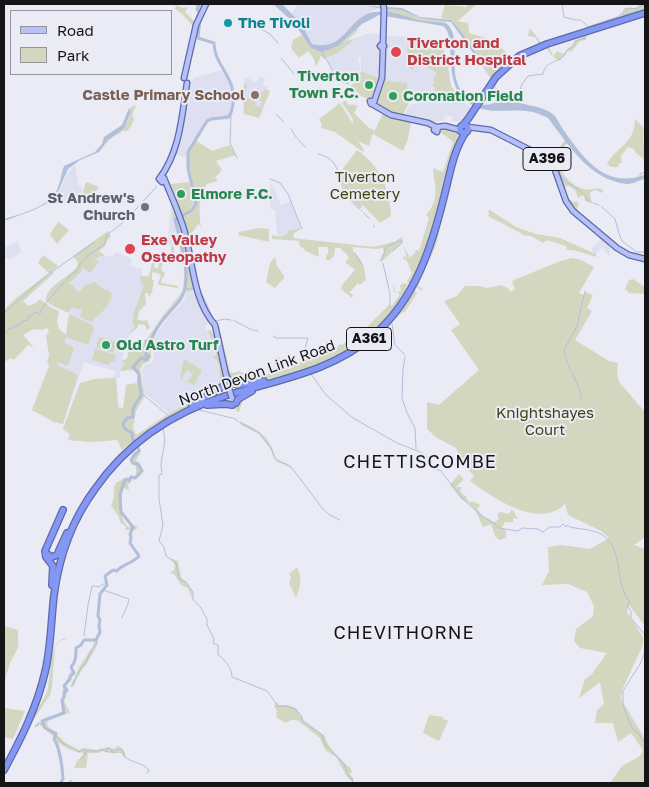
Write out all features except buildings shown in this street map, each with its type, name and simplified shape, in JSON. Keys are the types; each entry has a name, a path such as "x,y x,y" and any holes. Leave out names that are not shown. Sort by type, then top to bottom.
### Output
{"highway":[{"name":"North Devon Link Road","path":"4,766 30,712 40,681 46,658 52,592 60,555 72,524 89,494 113,462 141,437 181,411 214,398 316,366 346,352 374,332 400,304 415,278 427,248 463,128 496,78 511,62 528,51 587,30 645,13"},
{"name":"North Devon Link Road","path":"4,770 32,713 42,682 48,659 53,601 58,571 68,538 76,519 96,487 122,456 148,434 176,416 214,400 317,368 340,358 371,337 395,313 411,290 425,261 436,229 463,128"},
{"path":"181,411 228,383 241,385 275,380"},
{"path":"176,416 206,405 226,404 266,385"},
{"path":"48,544 63,512"},
{"name":"A361","path":"48,544 48,554 51,557 56,556 72,524"},
{"name":"A361","path":"48,544 45,552 54,567 52,592"}],"main road":[{"path":"205,4 201,13 185,79 181,128 165,170 164,180 180,216 195,282 213,327 233,401"},
{"path":"384,5 382,78 373,103 391,115 426,123 436,129 447,127 463,128"},
{"name":"A396","path":"463,128 476,128 494,132 544,157 554,167 566,201 574,211 619,250 645,259"}],"shaded area":[{"path":"301,4 375,4 378,8 361,18 337,41 322,46 312,44 301,23 292,13"},
{"path":"369,33 381,34 379,43 375,44 379,48 382,59 381,79 361,71 361,58 359,57 360,68 357,78 345,84 339,82 326,58 338,53 356,38"},
{"path":"385,36 431,41 442,48 448,61 451,86 462,101 472,108 460,122 452,121 452,116 445,116 444,121 430,122 404,116 410,105 419,103 419,101 408,94 407,83 383,80"},
{"path":"224,70 232,89 231,119 208,121 189,151 188,158 173,152 183,127 188,86 195,77"},
{"name":"Castle Primary School","path":"245,77 256,82 260,77 265,79 263,85 268,87 267,90 270,91 259,118 243,113"},
{"path":"75,165 79,187 83,188 77,201 73,198 68,205 56,198 67,174"},
{"path":"272,184 281,205 291,201 301,229 294,233 293,238 277,236 275,210 270,209 270,185"},
{"path":"171,205 174,208 173,217 179,239 173,245 169,245 168,242"},
{"path":"603,238 610,245 610,256 602,248 595,254 591,249"},
{"path":"18,241 22,251 10,260 7,257 4,259 4,248"},
{"path":"97,250 105,256 111,257 116,252 132,259 129,266 142,269 142,276 149,276 143,307 138,313 137,320 139,321 137,328 127,338 120,378 116,378 119,405 91,442 68,440 70,434 63,429 80,383 113,377 115,371 84,362 63,424 54,422 32,410 39,395 41,385 66,337 68,317 77,291 68,283"},
{"path":"195,287 209,321 205,328 210,333 216,351 215,357 220,382 200,397 170,414 145,394 142,369 153,361 154,339 157,333 171,314 180,306 186,296 186,289"}],"green space":[{"path":"174,4 183,8 188,7 185,12 194,21 197,13 196,4 203,4 196,22 184,75 182,76 193,26 175,9"},
{"path":"477,4 458,21 441,18 445,5 467,7 467,5"},
{"path":"645,4 645,11 589,28 588,26 619,16 624,8 635,8"},
{"path":"386,10 401,10 421,18 444,21 452,28 447,24 385,12"},
{"path":"451,20 468,23 469,33 492,40 505,51 509,58 539,44 535,37 528,36 530,28 542,44 529,50 492,81 484,65"},
{"path":"359,27 347,41 356,38 338,53 323,59 321,56 316,67 314,59 308,51 299,58 291,48 293,40 302,35 311,48 332,48 343,42"},
{"path":"587,34 586,40 580,41 571,52 568,51 559,61 553,57 557,51 563,54 572,46 575,40 582,38 583,35"},
{"path":"410,37 428,40 440,46 447,58 450,79 455,92 451,96 436,100 438,93 434,91 436,90 432,85 439,70 437,73 412,60 416,63 412,70 407,66 411,60 407,58 408,39"},
{"path":"578,37 548,46 552,56 545,46"},
{"path":"361,71 381,79 375,95 369,99 361,96 350,86 358,80"},
{"name":"Coronation Field","path":"383,80 407,83 409,103 403,115 384,111 375,103"},
{"path":"244,84 247,85 245,97 255,100 255,106 261,107 262,102 258,100 260,92 263,92 264,89 270,91 259,118 244,114"},
{"path":"345,100 350,106 351,104 358,106 354,113 369,128 374,130 369,146 360,142 355,136 364,150 363,152 335,132 321,128 322,124 319,119 340,103 353,124 353,119 342,103"},
{"path":"136,105 132,116 134,120 130,128 127,131 121,131 105,145 108,140 126,124 130,114 130,107 132,108 132,106"},
{"path":"383,113 411,122 408,139 403,151 373,134"},
{"path":"635,119 644,128 645,160 634,149 628,147 621,156 622,162 618,167 611,167 607,164 610,158 632,135"},
{"path":"445,128 458,131 457,140 433,227 423,256 410,284 407,282 412,273 407,261 403,258 405,256 407,258 404,247 409,258 416,250 419,251 429,218 426,215 429,211 431,212 430,210 435,199 436,189 433,168 443,172 453,142 439,132"},
{"path":"195,140 212,151 230,145 236,155 216,161 222,170 215,178 218,181 207,184 204,189 200,205 201,226 198,224 192,233 193,238 189,237 183,216 191,212 196,206 188,161 188,151"},
{"path":"565,140 567,143 560,152 559,162 566,177 579,187 603,190 602,193 595,190 590,192 590,203 585,201 584,195 578,198 575,190 569,186 564,187 569,199 574,202 577,201 579,204 577,209 582,216 568,202 551,160"},
{"name":"Tiverton Cemetery","path":"357,150 372,163 386,187 391,216 380,223 363,205 360,209 349,197 339,174"},
{"path":"450,180 436,246 418,283 418,286 423,289 422,291 414,286"},
{"path":"86,182 99,187 90,199 85,195 81,202 79,200"},
{"path":"189,182 194,204 189,211 181,214 170,184"},
{"path":"173,205 178,216 175,218 179,218 196,289 184,292 177,304 166,314 156,328 151,339 147,339 183,291 185,261 181,255 179,243 174,246 174,254 164,258 161,269 165,274 161,281 162,283 178,286 178,288 159,285 161,275 152,273 152,280 154,280 152,292 149,297 148,293 145,293 146,304 139,311 137,319 147,320 150,328 147,330 145,325 139,324 130,333 135,326 132,322 134,319 133,315 144,285 141,283 140,277 149,276 153,258 155,261 154,267 157,269 163,255 171,254 171,247 179,239 173,217"},
{"path":"490,210 516,227 536,234 560,238 596,254 596,257 567,250 566,246 547,240 543,243 531,236 525,236 488,216 488,211"},
{"path":"59,222 69,230 57,244 50,235"},
{"path":"259,228 269,229 269,242 238,235 239,232"},
{"path":"299,228 300,230 294,233 293,238 373,247 394,242 402,237 403,242 381,262 378,260 381,259 384,253 383,248 353,247 353,252 363,265 366,281 360,285 358,283 349,291 353,296 352,298 341,289 342,285 355,270 345,262 349,258 341,250 342,248 335,248 334,256 330,260 326,260 328,247 318,247 319,257 306,251 299,245 299,241 272,239 272,235 282,237 289,230"},
{"path":"108,231 111,236 105,246 99,251 105,256 93,257 99,262 90,273 82,267 82,271 69,283 79,292 85,285 95,282 111,292 112,297 105,309 91,322 80,317 82,308 80,310 72,307 69,313 46,301 49,291 77,267 78,262 73,256"},
{"path":"43,255 58,266 52,271 54,273 23,301 28,306 40,299 59,311 57,321 59,329 66,335 69,314 92,325 94,328 88,345 66,337 64,343 74,348 68,366 58,362 57,365 78,375 63,424 54,422 32,410 49,366 46,335 49,332 47,328 43,330 34,329 23,335 34,348 28,345 14,360 11,358 4,362 4,310 16,298 49,273 38,263"},
{"path":"275,257 277,266 285,277 275,288 266,282 270,263"},
{"name":"Knightshayes Court","path":"572,258 579,259 594,267 579,293 583,295 586,292 593,295 587,308 592,311 575,340 609,361 618,363 617,374 619,382 645,412 645,537 634,545 645,549 645,626 629,605 627,612 643,637 643,645 622,690 621,699 645,739 645,783 610,783 622,766 640,756 643,750 631,733 618,742 613,723 595,723 597,710 604,704 600,682 579,698 585,679 592,674 607,653 580,648 574,641 576,629 593,616 594,606 587,592 568,584 542,585 549,571 548,547 562,545 590,549 609,538 601,531 568,515 565,504 554,511 542,514 529,513 503,503 470,481 474,476 463,464 456,448 437,438 427,429 427,402 439,405 479,370 451,330 460,324 444,301 457,296 465,286 487,288 500,285 508,288 510,292 515,289 512,282 514,280"},
{"path":"633,279 645,287 645,294 629,293 625,289 629,280"},
{"path":"405,283 408,285 384,320 353,347 335,357 295,372 254,381 234,383 227,377 216,327 219,326 230,372 249,372 254,376 257,371 264,375 281,371 281,369 290,369 292,364 282,361 269,351 286,361 302,362 316,354 327,338 321,350 327,354 336,349 340,344 342,345 351,340 356,334 355,331 364,330 389,305 392,306 400,294 396,293 401,291 400,285"},
{"path":"413,288 417,293 405,312 362,349 327,368 255,392 243,400 239,412 237,412 235,407 238,402 254,391 279,383 367,343"},
{"path":"210,330 213,333 220,355 224,372 224,383 203,398 154,425 122,450 117,440 91,442 68,440 70,434 63,429 80,383 95,379 116,378 118,407 123,408 126,385 137,383 138,373 133,370 120,371 124,363 122,360 127,359 128,353 137,342 151,344 151,356 150,361 143,364 140,369 145,396 136,411 133,428 136,435 165,416 200,397 219,383 219,369 216,359 213,357 216,355 216,351 208,331"},
{"name":"Old Astro Turf","path":"99,337 117,342 113,353 96,347"},
{"path":"95,349 116,355 114,362 111,361 109,365 92,360"},
{"path":"184,359 202,370 194,385 186,381 189,380 193,373 187,370 182,378 184,380 180,378"},
{"path":"239,421 267,439 276,459 293,467 277,462 270,448 259,434 241,425"},
{"path":"139,444 141,452 136,460 141,465 143,471 137,479 134,479 136,466 131,464 130,459 137,451"},
{"path":"459,474 464,479 456,487 462,487 460,490 464,496 467,495 466,498 469,502 475,502 480,505 477,509 493,523 499,519 497,514 501,512 509,514 512,509 518,519 513,518 513,522 505,522 502,528 506,531 506,538 499,540 495,536 491,524 483,527 475,509 461,499 450,485"},
{"path":"126,477 128,479 130,477 132,480 128,485 129,490 124,488 122,492 123,520 128,527 131,526 131,523 138,528 133,531 131,537 129,534 131,530 125,530 126,527 120,522 111,505 116,483"},
{"path":"170,558 178,561 181,577 191,590 193,601 188,588 181,585 174,574 169,573 174,570 175,565"},
{"path":"296,568 299,572 300,586 296,598 289,583 291,578 289,574"},
{"path":"4,626 18,630 19,646 10,663 4,684"},
{"path":"95,639 98,639 94,651 74,686 70,687 80,666 92,648"},
{"path":"55,647 50,695 34,719 48,688 52,653"},
{"path":"72,670 75,673 66,686 68,691 64,701 70,713 57,716 47,722 48,727 57,732 58,736 72,748 97,750 108,747 115,749 117,746 123,749 126,759 121,753 103,751 88,753 86,768 74,768 83,753 70,750 59,742 61,768 54,737 40,725 37,727 35,725 41,723 42,719 47,719 63,711 63,687"},
{"path":"276,702 279,705 296,708 303,720 325,736 331,749 351,769 352,773 349,773 353,778 353,783 347,777 336,757 325,750 320,738 297,720 285,723 276,717 277,711 274,706"},
{"path":"4,708 25,711 13,739 4,737"},
{"path":"429,715 444,717 443,719 448,721 439,741 423,733"}],"water":[{"path":"273,4 282,4 301,23 312,44 323,45 332,43 365,15 380,11 447,24 452,31 454,41 455,74 458,85 464,94 478,104 485,105 495,103 501,99 499,93 514,102 543,109 555,116 580,152 597,169 607,175 618,178 645,175 645,179 627,184 602,176 581,160 548,118 537,113 515,110 485,110 475,107 466,101 458,92 454,82 449,39 447,31 443,26 379,15 362,24 338,46 322,52 311,48 294,23"},
{"path":"369,6 402,8 420,17 451,20 473,49 491,79 451,22 421,18 401,10"},
{"path":"129,108 131,112 124,128 108,140 99,152 80,160 68,169 57,194 51,201 34,210 4,221 4,219 39,206 52,198 56,192 64,166 95,152 102,144 104,137 122,125"}],"waterway":[{"path":"199,4 197,9 201,14"},
{"path":"562,4 564,17 581,20 588,27"},
{"path":"588,27 618,17 628,8 637,9 642,4"},
{"path":"624,15 645,10"},
{"path":"133,440 132,433 125,429 123,424 127,418 133,417 134,408 141,396 139,374 133,367 141,358 145,360 149,357 146,356 146,341 151,341 159,326 183,296 185,286 185,263 175,219 191,211 196,204 188,168 188,152 207,121 228,117 232,107 232,87 218,60 214,43 198,38 200,19"},
{"path":"247,19 254,24"},
{"path":"256,26 270,34"},
{"path":"270,34 278,43"},
{"path":"513,100 520,93 521,86 528,76 543,74 546,66 564,56 576,41 585,38"},
{"path":"322,52 338,80 349,84"},
{"path":"281,58 294,74"},
{"path":"276,114 284,122"},
{"path":"231,115 230,143 237,158"},
{"path":"291,129 305,147"},
{"path":"556,166 558,152 567,141"},
{"path":"318,154 331,160 335,165 346,194 359,209"},
{"path":"558,172 566,182 577,188 589,200 599,205"},
{"path":"640,177 640,174 645,172"},
{"path":"270,179 280,183 288,194 302,229"},
{"path":"4,334 10,328 12,329 13,326 20,325 21,322 27,320 35,312 40,314 49,299 77,271 85,258 105,244 106,236 127,219 157,186"},
{"path":"601,206 615,219 623,242 637,252 645,252"},
{"path":"364,213 370,219"},
{"path":"382,260 386,247 401,240 402,243 393,251"},
{"path":"4,313 46,276 93,243"},
{"path":"354,252 363,266"},
{"path":"383,263 390,294 390,307"},
{"path":"199,288 213,318"},
{"path":"185,289 195,289"},
{"path":"566,358 564,350 577,326 585,291"},
{"path":"215,321 231,320"},
{"path":"233,320 252,330"},
{"path":"392,324 395,345 405,355"},
{"path":"253,330 258,331"},
{"path":"273,336 277,338 308,338 302,358"},
{"path":"405,357 402,398 415,428 416,449"},
{"path":"566,359 570,369"},
{"path":"227,368 232,379"},
{"path":"572,372 579,388"},
{"path":"311,374 326,395 353,418 430,459 432,465 437,470 440,470 462,498 483,517 499,528 517,531 523,528 538,529 543,532 550,527 560,527 563,524 566,527 567,525 599,533 606,538 615,552 622,585 625,595 630,602 627,606 631,611 631,618 645,635"},
{"path":"579,389 581,401"},
{"path":"141,393 169,416"},
{"path":"199,410 236,419 238,422"},
{"path":"240,422 259,433 271,448 275,459 292,468 323,509 340,520"},
{"path":"163,428 165,440 161,464 162,474 159,475 159,499 163,525 159,541 164,547 166,556 176,563 179,579 186,582 193,592 193,599 207,619 207,625 214,639 213,643 218,645 218,655 228,665 232,677 267,691 278,706 295,709 301,715 303,721 322,735 325,744 344,764 353,783"},
{"path":"62,783 61,759 54,739 56,734 45,728 42,721 64,713 62,700 64,692 67,690 64,686 74,673 71,667 75,661 76,648 84,640 96,640 100,632 98,616 100,594 107,585 105,576 113,570 117,571 139,556 130,543 130,534 133,527 121,512 120,494 125,480 129,481 131,477 135,478 142,471 138,464 133,463 131,460 139,451 137,444"},
{"path":"95,586 98,587 106,583"},
{"path":"84,636 88,605 92,586 94,586"},
{"path":"103,590 129,599 122,618"},
{"path":"72,686 82,666 85,665 91,650 97,644 96,640"},
{"path":"645,652 640,664 623,691 623,705 628,719 645,744"},
{"path":"35,727 38,723 43,723"},
{"path":"56,737 62,743 79,752 84,749 86,751 85,755 81,758"},
{"path":"87,751 98,751 101,749 107,752 106,749 109,748 113,753 114,750 118,750"},
{"path":"119,750 122,749 124,756 127,758 146,767 149,770 147,773"},
{"path":"68,783 71,780 73,783"}],"place":[{"name":"The Tivoli","path":"228,23"},
{"name":"Tiverton and District Hospital","path":"396,52"},
{"name":"Tiverton Town F.C.","path":"369,85"},
{"name":"Castle Primary School","path":"255,95"},
{"name":"Coronation Field","path":"393,96"},
{"name":"Elmore F.C.","path":"181,194"},
{"name":"St Andrew's Church","path":"145,207"},
{"name":"Exe Valley Osteopathy","path":"130,249"},
{"name":"Old Astro Turf","path":"106,345"}],"district":[{"name":"CHETTISCOMBE","path":"420,462"},
{"name":"CHEVITHORNE","path":"404,633"}]}
